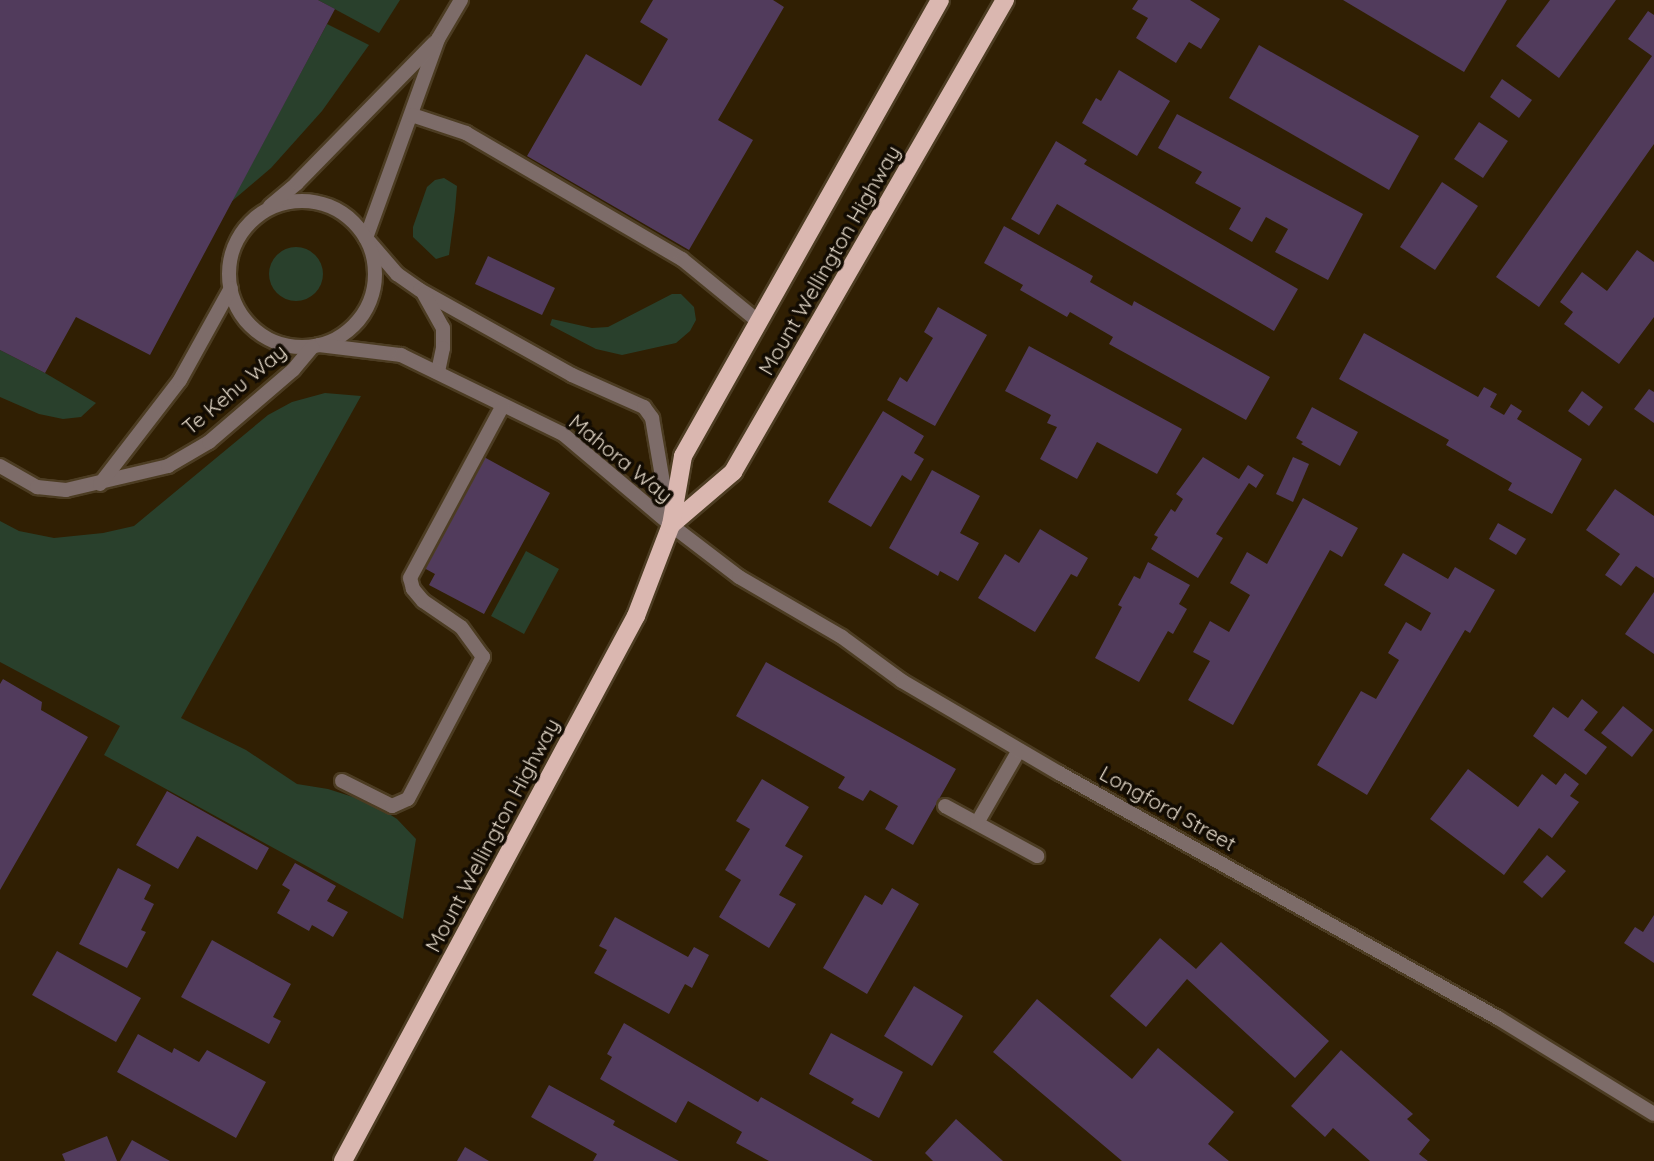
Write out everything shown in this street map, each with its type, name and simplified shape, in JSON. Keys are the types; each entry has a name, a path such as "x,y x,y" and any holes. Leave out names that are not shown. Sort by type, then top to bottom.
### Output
{"main road":[{"name":"Mount Wellington Highway","path":"343,1161 636,616 671,525 683,456 940,0"},
{"name":"Mount Wellington Highway","path":"671,525 733,472 1005,0"}],"street":[{"name":"Te Kehu Way","path":"366,238 438,39 461,0"},
{"name":"Te Kehu Way","path":"316,346 276,343 246,321 231,288 231,256 236,242 254,219 297,183 438,39"},
{"path":"412,115 467,133 682,259 759,322"},
{"name":"Te Kehu Way","path":"0,466 37,487 66,490 168,466 209,442 293,370 316,346 344,334 363,315 374,290 375,264 366,238 341,212 314,203 287,203 254,219"},
{"name":"Mahora Way","path":"366,238 397,274 423,292 572,375 644,407 652,418 671,525"},
{"name":"Te Kehu Way","path":"100,484 180,380 231,288"},
{"path":"423,292 443,328 443,348 438,372"},
{"name":"Mahora Way","path":"316,346 401,355 563,434 671,525"},
{"path":"342,781 392,806 408,799 483,657 461,627 423,601 413,589 410,578 503,405"},
{"name":"Longford Street","path":"671,525 739,577 842,637 902,681 1019,750 1498,1018 1654,1114"},
{"path":"977,823 1019,750"},
{"path":"945,806 1037,856"}],"green space":[{"path":"318,0 400,0 379,33"},
{"path":"327,24 369,45 322,111 271,168 231,202"},
{"path":"444,178 457,186 455,210 449,255 436,259 413,237 413,227 427,187 435,180"},
{"path":"296,247 315,255 323,274 315,293 296,301 277,293 269,274 277,255"},
{"path":"672,294 681,294 694,307 696,320 690,331 676,343 622,355 596,349 550,325 552,319 592,328 608,327"},
{"path":"0,350 96,403 81,417 63,419 39,414 0,397"},
{"path":"325,393 361,396 181,718 246,750 297,784 328,789 372,803 397,819 416,839 403,919 104,755 120,726 0,662 0,521 19,531 54,538 103,533 134,526 268,415 292,402"},
{"path":"526,551 559,569 524,634 491,616"}],"building":[{"path":"0,0 318,0 335,9 150,355 76,317 45,373 0,350"},
{"path":"653,0 773,0 784,7 718,120 753,140 689,250 527,156 586,54 641,86 668,39 640,22"},
{"path":"1138,0 1190,0 1220,19 1201,49 1189,42 1176,63 1136,38 1148,18 1132,9"},
{"path":"1343,0 1507,0 1464,72"},
{"path":"1550,0 1616,0 1559,78 1516,46"},
{"path":"1648,11 1654,15 1654,144 1539,307 1496,277 1652,56 1628,39"},
{"path":"1259,45 1419,136 1389,190 1229,98"},
{"path":"1119,70 1170,101 1137,156 1082,123 1096,98 1101,101"},
{"path":"1502,79 1532,100 1519,118 1490,97"},
{"path":"1177,114 1363,214 1328,280 1275,252 1288,229 1266,217 1252,242 1229,229 1241,208 1195,183 1202,172 1158,148"},
{"path":"1479,122 1508,141 1483,178 1454,159"},
{"path":"1056,141 1087,160 1084,164 1298,289 1274,331 1057,204 1039,235 1011,219"},
{"path":"1442,182 1478,206 1435,270 1400,247"},
{"path":"1004,226 1093,276 1090,282 1132,306 1134,301 1270,377 1246,420 1109,344 1113,337 1070,312 1067,317 1020,290 1023,285 984,263"},
{"path":"1637,250 1654,262 1654,317 1619,364 1564,324 1573,312 1560,302 1582,272 1607,291"},
{"path":"488,256 555,288 542,315 475,284"},
{"path":"938,307 987,335 935,426 887,400 900,377 907,382 933,338 924,332"},
{"path":"1364,333 1478,397 1484,387 1497,394 1490,407 1504,415 1511,404 1522,411 1517,419 1582,459 1552,514 1508,490 1512,483 1446,445 1449,440 1339,379"},
{"path":"1029,346 1182,429 1157,474 1097,442 1077,479 1040,459 1057,427 1047,423 1051,415 1005,391"},
{"path":"1649,389 1654,392 1654,423 1634,409"},
{"path":"1582,391 1603,407 1589,426 1568,411"},
{"path":"1312,407 1358,432 1340,466 1301,444 1303,442 1296,438"},
{"path":"883,411 924,436 914,453 924,459 911,481 902,475 871,527 828,502"},
{"path":"484,457 550,493 484,614 429,585 435,574 424,568"},
{"path":"1203,457 1239,479 1248,465 1264,475 1256,488 1249,483 1216,534 1223,538 1198,578 1151,549 1158,537 1154,535 1171,509 1175,512 1183,499 1176,494"},
{"path":"1293,457 1309,464 1293,502 1276,494"},
{"path":"932,470 980,496 960,533 979,543 958,581 940,571 938,576 889,548"},
{"path":"1615,489 1654,516 1654,578 1636,566 1621,586 1605,575 1620,554 1586,530"},
{"path":"1303,498 1358,528 1342,557 1330,550 1233,725 1188,700 1210,661 1193,652 1210,621 1229,632 1250,595 1230,583 1247,552 1267,564"},
{"path":"1498,523 1526,539 1516,555 1489,539"},
{"path":"1040,529 1088,558 1077,577 1071,574 1035,632 978,598 1005,554 1019,563"},
{"path":"1403,553 1448,579 1455,567 1495,590 1470,633 1465,630 1367,795 1317,765 1361,691 1376,699 1399,660 1388,653 1406,622 1421,631 1431,613 1384,585"},
{"path":"1148,562 1190,585 1179,604 1187,609 1173,634 1168,631 1139,682 1095,658 1122,607 1118,605 1134,576 1140,579"},
{"path":"1654,592 1654,654 1625,634"},
{"path":"766,662 956,769 913,845 885,829 898,806 870,790 863,801 838,788 845,777 736,716"},
{"path":"3,679 42,702 41,710 88,737 0,890 0,684"},
{"path":"1582,699 1598,712 1584,730 1607,747 1586,775 1533,736 1553,707 1568,718"},
{"path":"1623,706 1653,730 1632,757 1601,733"},
{"path":"1468,769 1518,807 1542,774 1556,785 1565,773 1579,784 1570,796 1579,802 1552,838 1539,828 1504,875 1430,819"},
{"path":"762,779 809,807 785,846 803,856 779,895 796,904 769,948 719,917 741,880 725,870 750,829 736,821"},
{"path":"167,791 269,848 257,870 197,836 178,869 136,845"},
{"path":"1547,855 1566,871 1542,898 1523,882"},
{"path":"295,863 336,886 327,901 348,912 333,937 312,925 309,931 277,913 290,890 282,885"},
{"path":"118,868 151,885 144,899 154,904 141,930 146,932 127,968 79,944"},
{"path":"892,888 919,904 867,994 823,968 865,895 882,905"},
{"path":"1654,915 1654,963 1624,943 1635,927 1643,932"},
{"path":"615,917 688,957 694,947 709,955 692,988 685,984 669,1014 594,973 607,950 599,946"},
{"path":"1160,938 1196,969 1221,942 1329,1041 1295,1078 1187,979 1146,1027 1110,996"},
{"path":"212,940 291,984 273,1017 281,1021 269,1044 181,997"},
{"path":"57,951 141,998 116,1042 32,995"},
{"path":"914,986 963,1016 932,1066 884,1036"},
{"path":"1037,999 1132,1079 1158,1048 1234,1112 1208,1144 1229,1161 1122,1161 993,1052"},
{"path":"624,1023 758,1102 761,1097 873,1161 769,1161 736,1143 742,1132 688,1101 676,1123 600,1079 612,1057 607,1054"},
{"path":"831,1033 903,1072 879,1118 851,1103 854,1099 809,1074"},
{"path":"138,1034 172,1053 174,1048 199,1062 207,1050 266,1082 236,1138 117,1072"},
{"path":"1341,1050 1413,1114 1407,1119 1430,1140 1419,1154 1428,1161 1370,1161 1333,1128 1325,1137 1291,1106"},
{"path":"549,1085 615,1121 613,1125 679,1161 593,1161 597,1154 531,1117"},
{"path":"956,1119 1003,1161 933,1161 925,1153"},
{"path":"107,1136 117,1161 65,1161 62,1154"},
{"path":"132,1140 170,1161 120,1161"},
{"path":"465,1147 489,1161 457,1161"}]}
